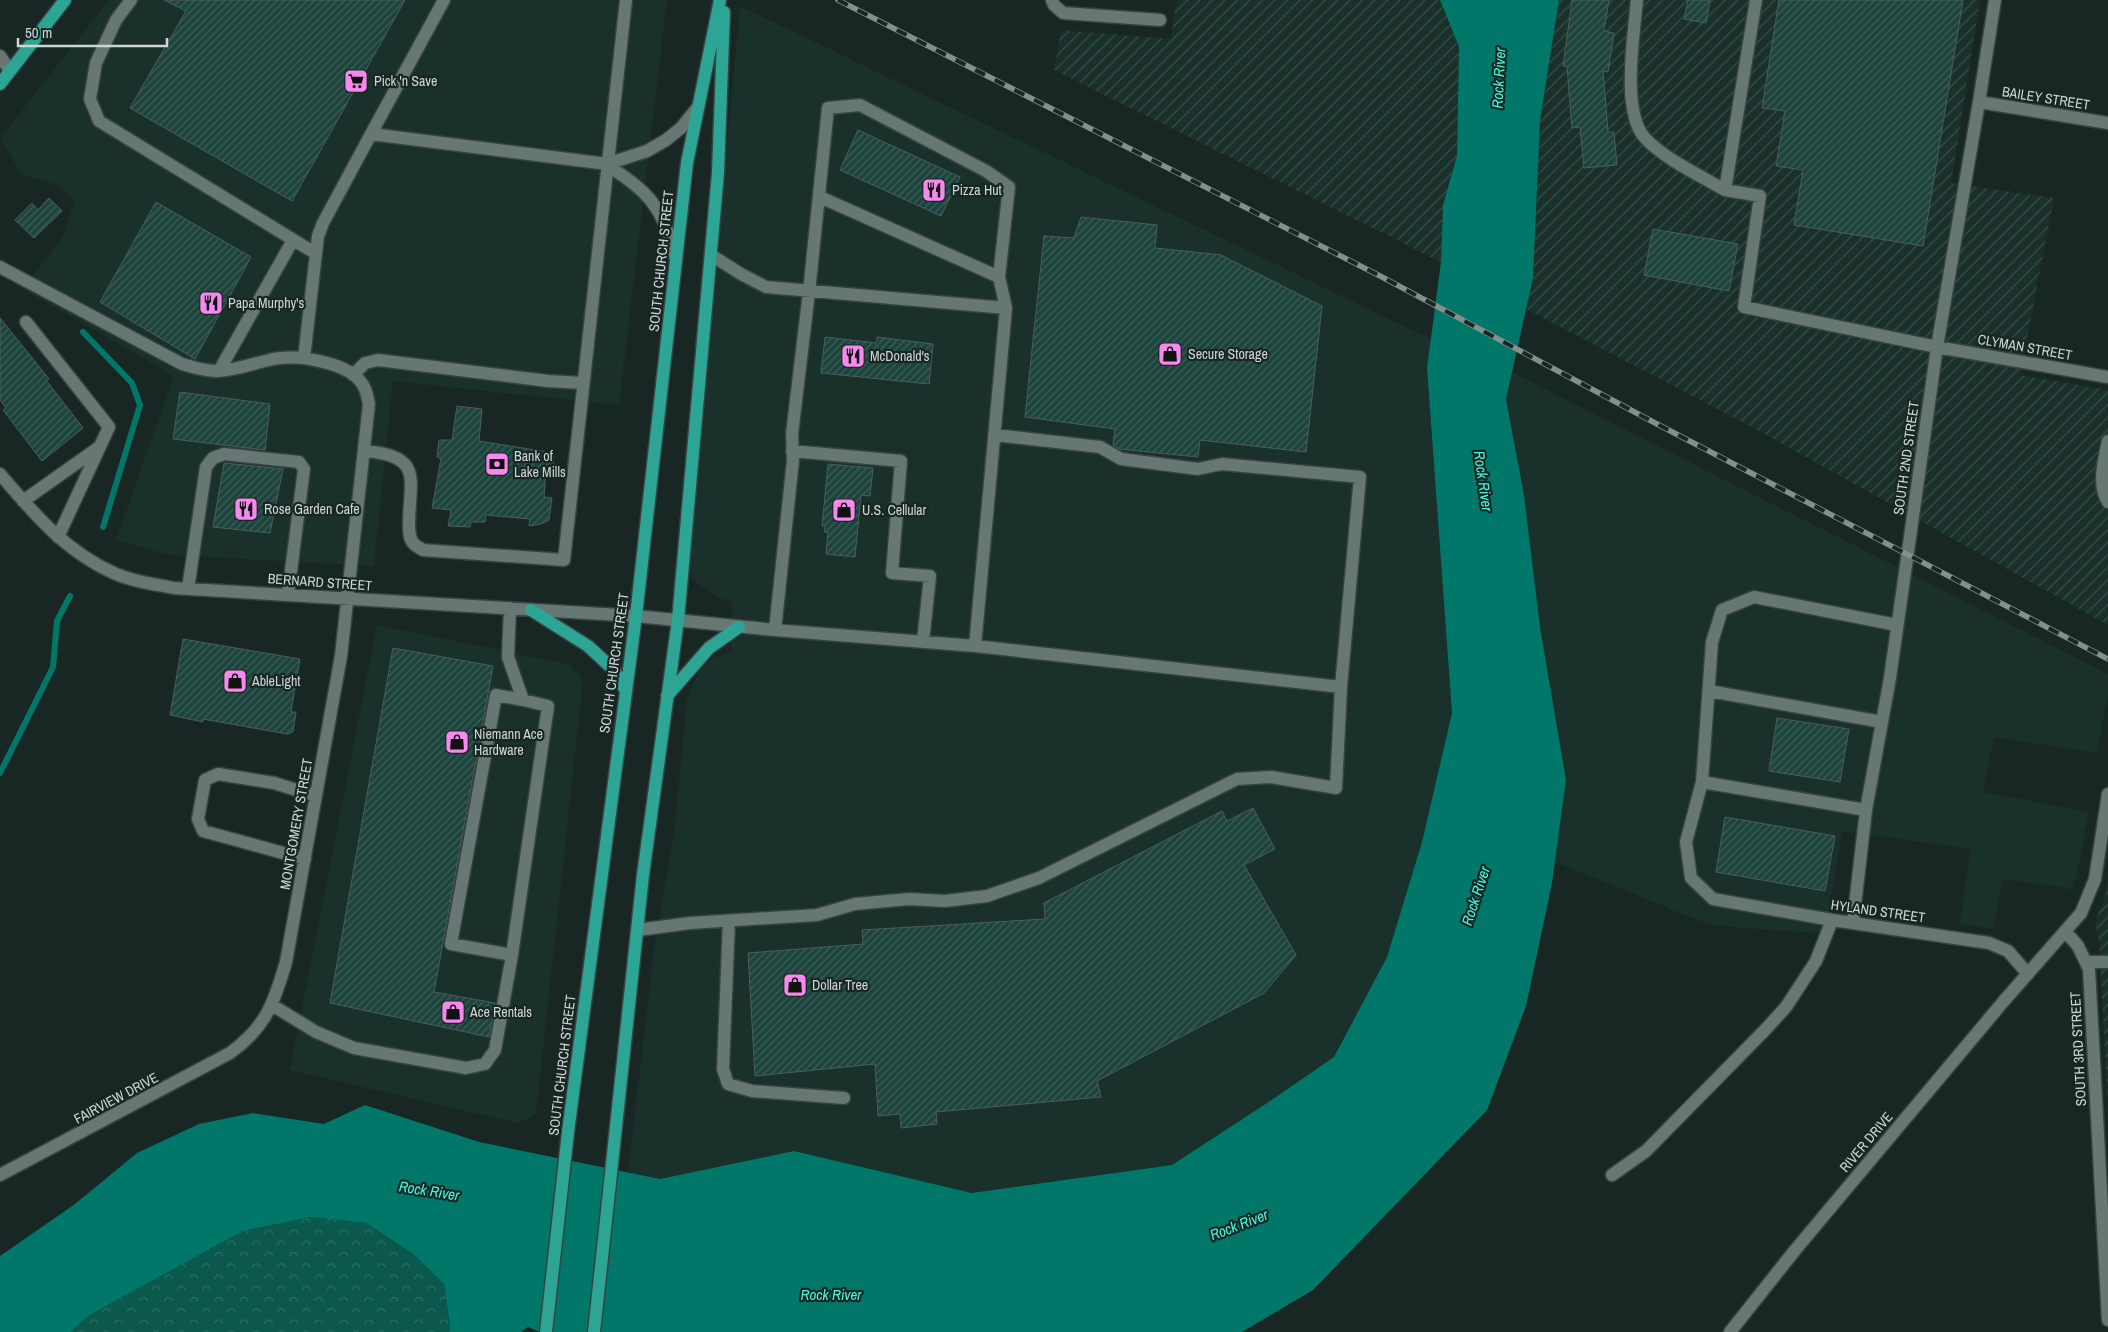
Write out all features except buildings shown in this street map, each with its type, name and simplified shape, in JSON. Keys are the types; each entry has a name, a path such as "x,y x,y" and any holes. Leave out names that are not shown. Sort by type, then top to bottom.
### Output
{"main road":[{"path":"0,84 65,0"},
{"name":"SOUTH CHURCH STREET","path":"546,1332 568,1132 636,616 687,163 720,0"},
{"path":"594,1332 638,930 678,620 718,172 724,0"},
{"path":"531,610 588,646 614,670 626,692"},
{"path":"667,696 709,648 740,627"}],"street":[{"path":"131,0 116,20 96,63 90,99 99,121 315,253"},
{"path":"304,358 315,253 323,223 444,0"},
{"path":"365,451 387,453 397,457 405,465 411,478 409,533 413,543 423,550 564,560 626,0"},
{"path":"1637,0 1631,67 1632,112 1644,138 1676,162 1725,190 1756,0"},
{"name":"SOUTH 2ND STREET","path":"1853,922 1866,810 1897,625 1937,347 1980,102 1995,0"},
{"path":"1053,2 1063,13 1160,20"},
{"path":"0,56 10,71"},
{"name":"BAILEY STREET","path":"1980,102 2108,123"},
{"path":"775,630 792,434 810,292 828,108 860,105 986,171 1009,187 999,277 1006,308 975,646"},
{"path":"371,134 607,164 646,151 666,140 681,128 698,107"},
{"path":"607,164 619,175 635,185 657,209 666,223 676,260"},
{"name":"CLYMAN STREET","path":"1725,190 1760,196 1744,308 1937,347 2108,377"},
{"path":"820,197 999,277"},
{"path":"218,371 293,240"},
{"path":"711,255 766,287 1006,308"},
{"path":"0,267 182,364 198,369 218,371 278,358 304,358 338,366 353,375 365,363 378,360 548,381 583,383"},
{"path":"26,322 109,426 58,537"},
{"name":"MONTGOMERY STREET","path":"243,1044 256,1029 272,1004 286,962 341,656 349,599 369,404 365,388 353,375"},
{"path":"638,930 690,923 817,916 855,904 909,899 945,901 987,896 1039,878 1237,778 1272,777 1336,788 1341,687 1360,477 1222,464 1198,469 1121,459 1100,447 995,435"},
{"path":"2108,441 2102,477 2105,498 2108,502"},
{"path":"23,501 100,446"},
{"path":"792,451 901,460 892,573 930,576 923,642"},
{"path":"188,588 206,467 212,458 224,454 299,462 304,470 288,596"},
{"name":"BERNARD STREET","path":"0,474 23,501 73,551 116,574 135,581 188,588 288,596 636,616 740,627 975,646 1341,687"},
{"path":"1866,810 1702,782 1712,642 1722,610 1754,597 1897,625"},
{"path":"510,608 508,657 523,700"},
{"path":"1709,691 1882,722"},
{"path":"272,1004 316,1032 354,1048 466,1068 485,1064 495,1050 512,955 548,706 496,695 451,944 512,955"},
{"path":"305,859 203,831 198,819 204,780 218,774 274,782 316,796"},
{"name":"HYLAND STREET","path":"1702,782 1686,842 1691,878 1712,899 1989,944 2008,951 2028,974"},
{"path":"2065,931 2081,913 2095,879 2108,794"},
{"path":"1612,1175 1646,1151 1786,1007 1816,961 1832,920"},
{"path":"729,921 723,1069 728,1084 752,1091 844,1098"},
{"name":"SOUTH 3RD STREET","path":"2065,931 2078,946 2089,969 2108,1320"},
{"name":"RIVER DRIVE","path":"1730,1332 1796,1249 2065,931"},
{"path":"2086,962 2108,962"},
{"name":"FAIRVIEW DRIVE","path":"0,1176 200,1070 243,1044"}],"shaded area":[{"path":"109,0 667,0 619,405 393,381 374,566 169,555 116,540 174,376 23,289 63,236 75,200 58,185 21,174 0,138"},
{"path":"1179,0 1440,0 1459,47 1457,156 1443,205 1441,262 1054,70 1061,30 1171,39 1176,2"},
{"path":"1559,0 1980,0 1951,183 2054,198 2020,375 2108,390 2108,625 1759,431 1526,309 1533,278 1540,121"},
{"path":"740,6 1431,339 1427,369 1452,713 1422,842 1387,957 1334,1057 1172,1165 972,1193 794,1151 660,1179 628,1172 656,934 674,835 687,699 698,673 705,664 714,657 731,653 732,602 715,596 692,578 689,556"},
{"path":"1512,372 2108,674 2108,695 2097,753 1994,737 1983,792 2089,812 2077,874 2072,889 2003,879 1993,929 1960,924 1970,849 1842,831 1826,934 1710,925 1555,862 1566,780 1540,627 1524,495 1506,399"},
{"path":"377,625 567,664 583,680 536,1114 518,1123 290,1070"},
{"path":"2108,880 2108,1107 2099,942 2095,922 2105,896"}],"green space":[{"path":"311,1217 366,1223 413,1254 444,1284 450,1327 449,1332 71,1332 88,1316 243,1231"}],"water":[{"name":"Rock River","path":"1440,0 1559,0 1540,121 1533,278 1506,399 1524,495 1540,627 1566,780 1552,883 1526,1006 1487,1110 1313,1290 1242,1332 540,1332 528,1327 521,1332 449,1332 450,1327 444,1284 413,1254 366,1223 311,1217 243,1231 88,1316 71,1332 0,1332 0,1256 75,1204 137,1153 199,1124 253,1113 324,1124 365,1105 479,1142 660,1179 794,1151 972,1193 1172,1165 1334,1057 1387,957 1422,842 1452,713 1427,368 1441,262 1443,205 1457,156 1459,47"}],"waterway":[{"path":"83,332 132,383 140,405 103,527"},
{"path":"0,773 53,667 57,621 70,596"}],"railway":[{"path":"838,0 1382,277 1657,424 2108,659"}],"place":[{"name":"Pick 'n Save","path":"356,81"},
{"name":"Pizza Hut","path":"934,190"},
{"name":"Papa Murphy's","path":"211,303"},
{"name":"Secure Storage","path":"1170,354"},
{"name":"McDonald's","path":"853,356"},
{"name":"Bank of Lake Mills","path":"497,464"},
{"name":"Rose Garden Cafe","path":"246,509"},
{"name":"U.S. Cellular","path":"844,510"},
{"name":"AbleLight","path":"235,681"},
{"name":"Niemann Ace Hardware","path":"457,742"},
{"name":"Dollar Tree","path":"795,985"},
{"name":"Ace Rentals","path":"453,1012"}]}
